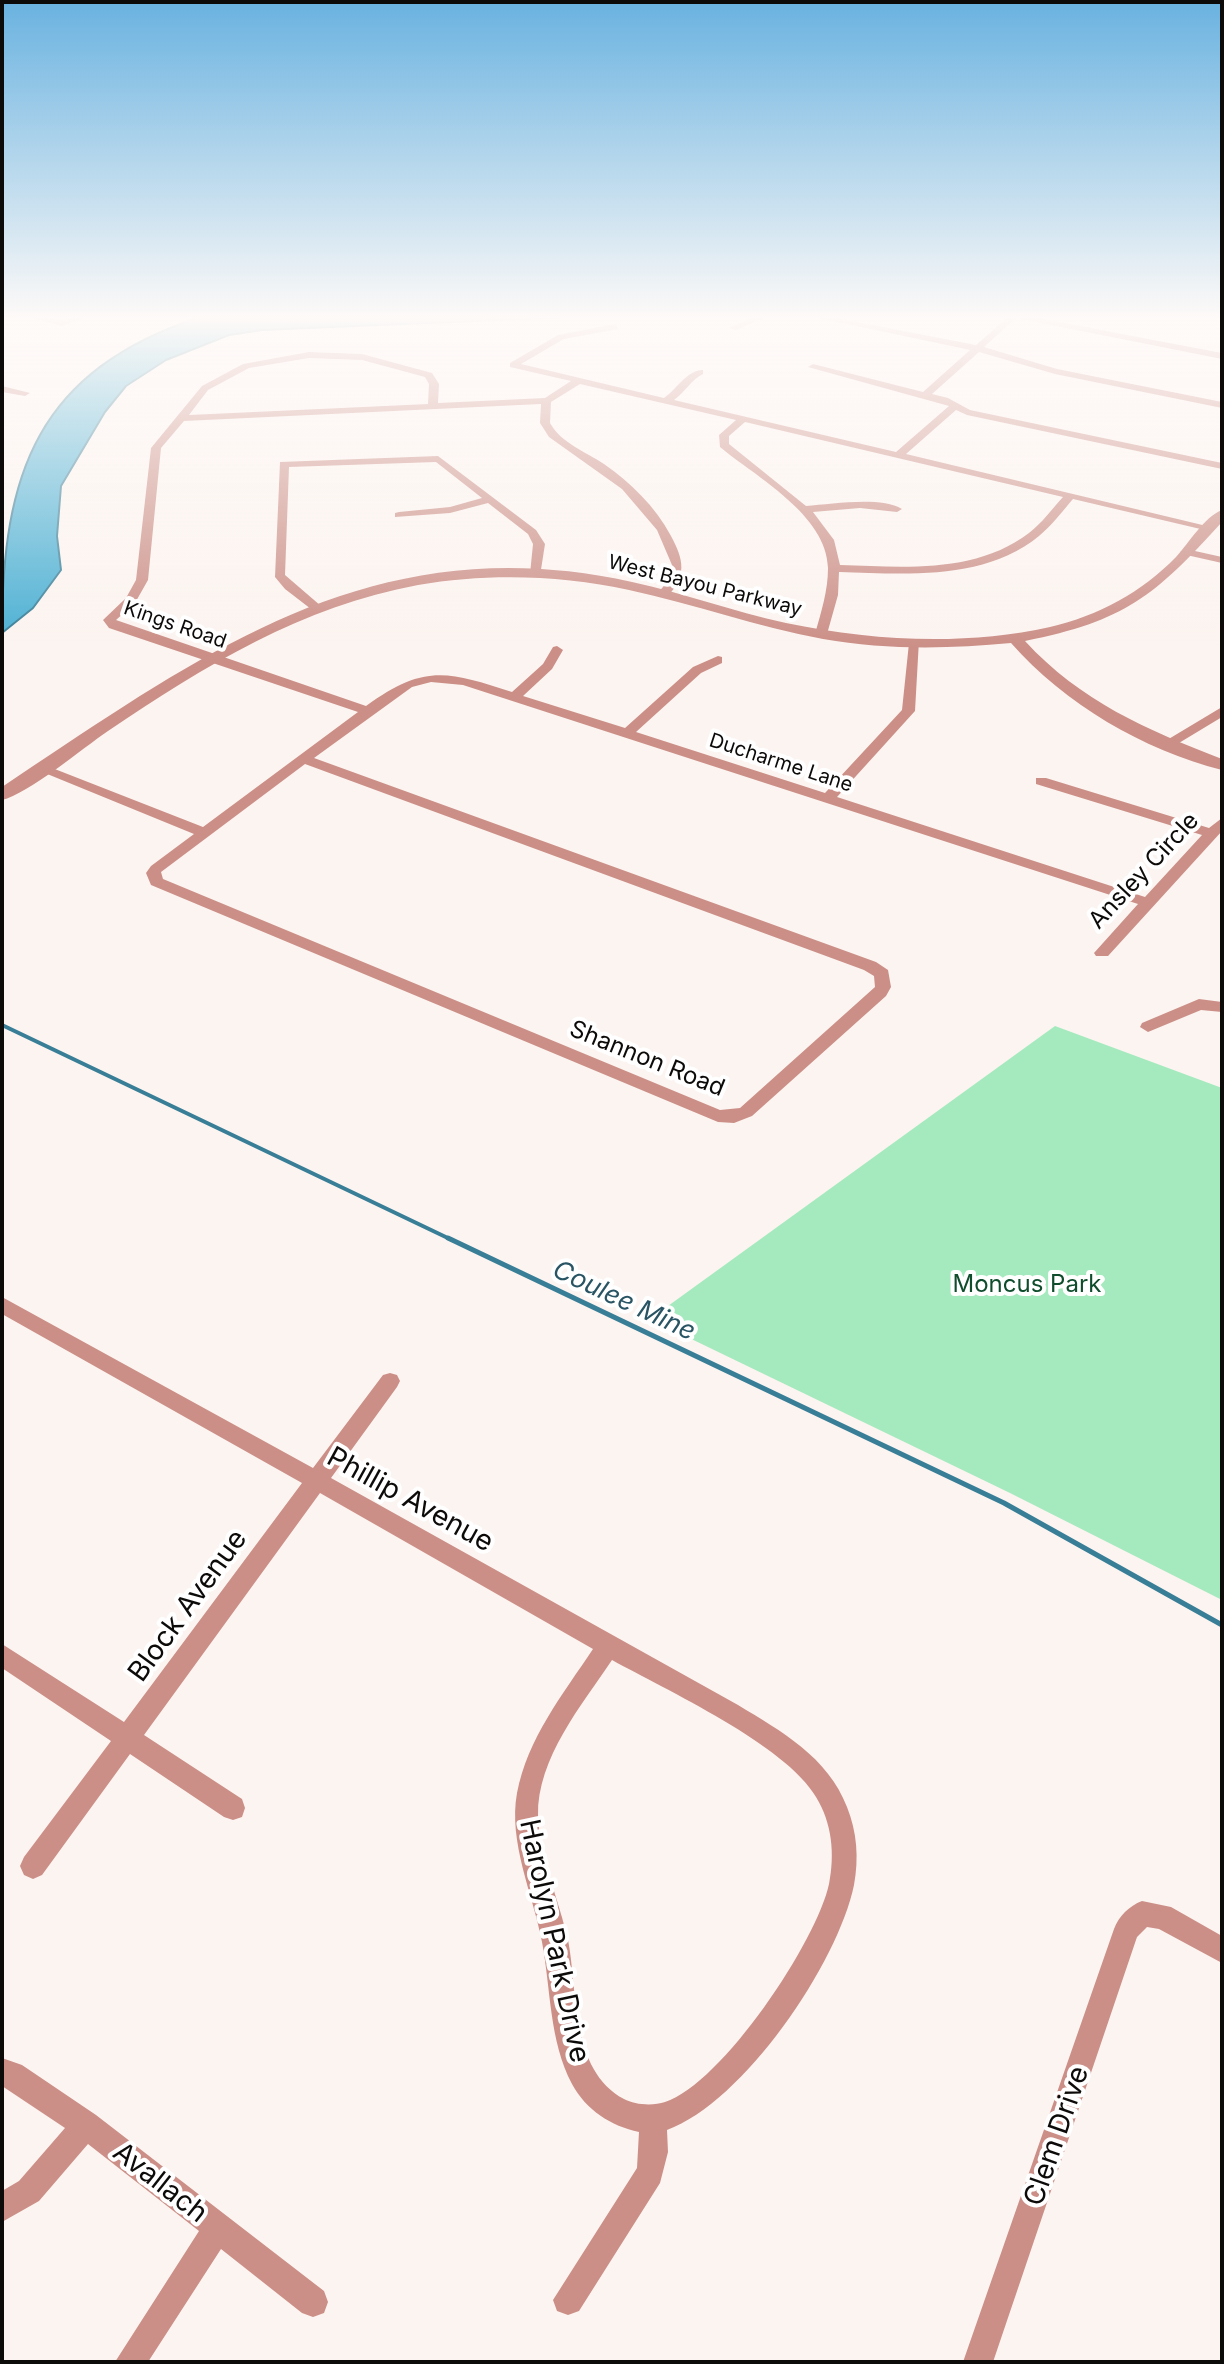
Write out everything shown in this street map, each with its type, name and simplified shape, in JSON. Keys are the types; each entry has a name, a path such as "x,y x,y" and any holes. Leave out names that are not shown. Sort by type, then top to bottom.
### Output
{"street":[{"name":"Kings Road","path":"171,427 154,452 141,585 109,622 368,711"},
{"path":"548,427 550,432 635,493 660,524 677,557 679,571 663,594"},
{"path":"733,427 724,435 724,445 806,509 825,534 836,568 834,596 821,634"},
{"path":"779,427 1209,528"},
{"path":"898,455 930,427"},
{"path":"1046,427 1222,466"},
{"path":"315,606 289,587 279,575 284,464 431,456 491,499 536,538 536,574"},
{"path":"836,568 925,569 986,559 1013,549 1033,536 1070,496"},
{"path":"399,515 440,512 491,499"},
{"path":"806,509 848,505 897,509"},
{"name":"West Bayou Parkway","path":"2,795 261,629 315,606 419,581 536,574 608,582 821,634 915,643 1013,637 1081,622 1118,608 1149,589 1222,514"},
{"path":"1186,552 1222,560"},
{"path":"1013,637 1055,683 1078,700 1222,765"},
{"path":"827,799 908,711 915,643"},
{"path":"514,697 548,666 557,650"},
{"path":"626,734 697,670 718,660"},
{"name":"Ducharme Lane","path":"402,686 426,676 441,675 1147,902"},
{"name":"Shannon Road","path":"304,759 870,966 882,974 883,987 746,1112 734,1117 718,1116 153,878 156,869 402,686"},
{"path":"1169,743 1222,711"},
{"path":"42,769 204,833"},
{"path":"1041,781 1217,828"},
{"name":"Ansley Circle","path":"1102,953 1217,828"},
{"path":"1148,1027 1199,1004 1222,1007"},
{"name":"Phillip Avenue","path":"2,1305 788,1749 822,1784 834,1805 846,1853 839,1901 808,1965 753,2043 699,2097 670,2115 653,2119"},
{"name":"Block Avenue","path":"33,1866 390,1381"},
{"name":"Harolyn Park Drive","path":"608,1646 543,1744 527,1790 526,1816 563,1982 575,2064 589,2087 605,2103 623,2114 653,2119"},
{"path":"2,1655 233,1808"},
{"name":"Clem Drive","path":"978,2362 1127,1929 1142,1914 1162,1916 1222,1950"},
{"name":"Avallach","path":"2,2072 12,2075 86,2125 313,2302"},
{"path":"568,2300 650,2173 654,2152 653,2119"},
{"path":"2,2208 29,2191 86,2125"},
{"path":"130,2362 218,2228"}],"green space":[{"name":"Moncus Park","path":"1055,1026 1222,1088 1222,1600 1010,1493 650,1319"}],"water":[{"path":"46,427 96,427 61,486 57,536 61,570 33,608 2,633 10,524 22,477"}],"waterway":[{"name":"Coulee Mine","path":"2,1025 452,1240"},
{"name":"Coulee Mine","path":"448,1238 1004,1503 1222,1625"}]}
